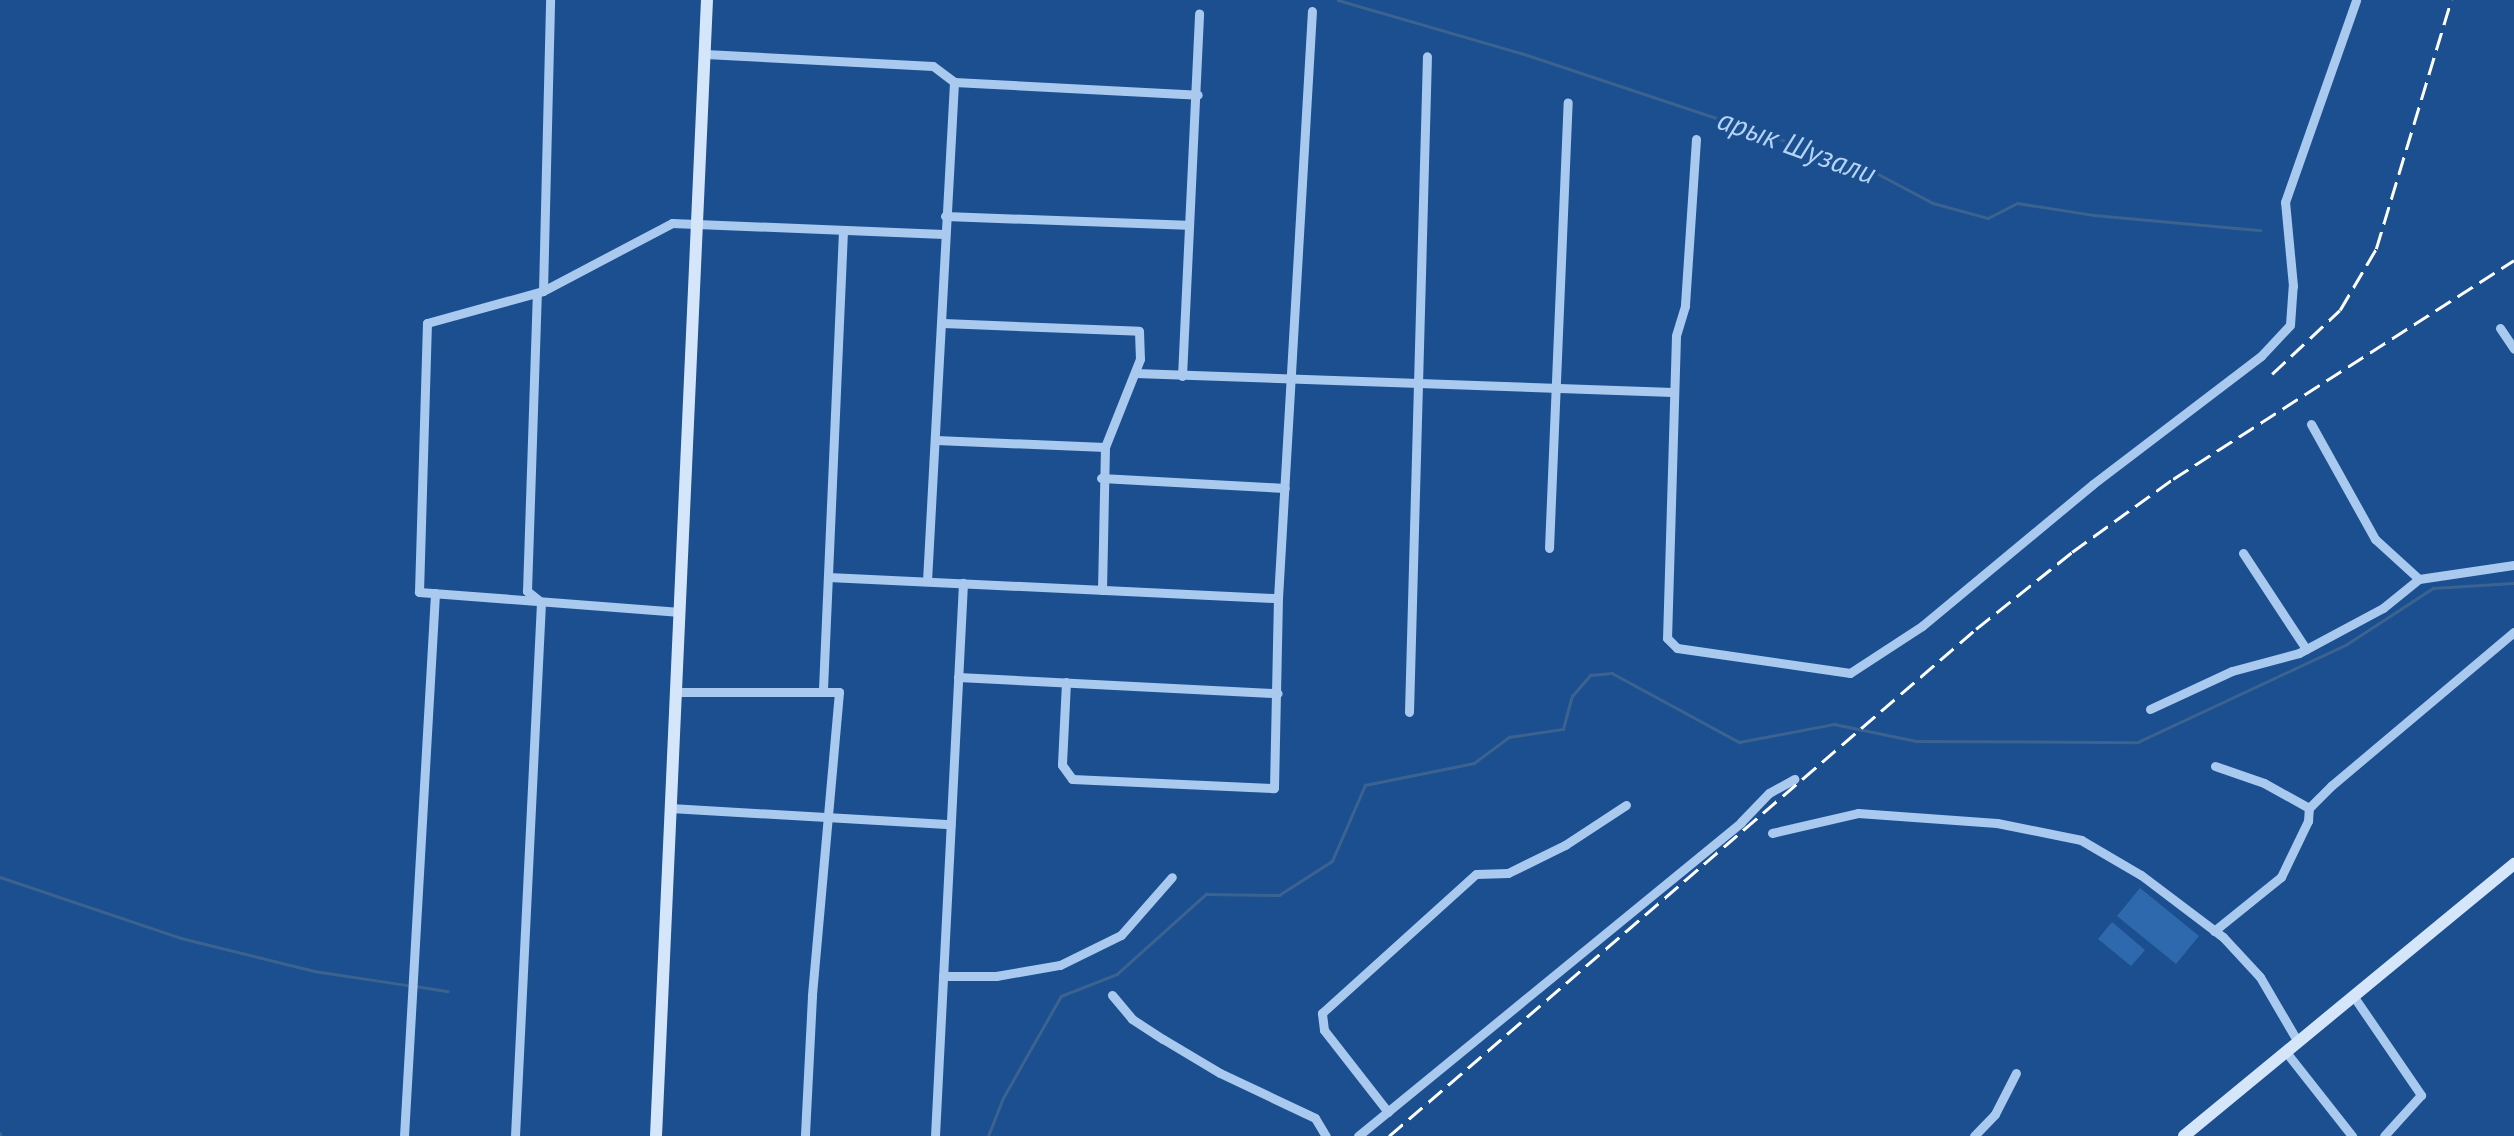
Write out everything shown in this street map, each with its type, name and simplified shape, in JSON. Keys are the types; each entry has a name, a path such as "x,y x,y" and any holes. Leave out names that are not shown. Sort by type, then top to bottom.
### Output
{"main road":[{"path":"656,1136 708,0"},
{"path":"2184,1136 2514,864"}],"street":[{"path":"541,602 527,591 550,0"},
{"path":"1696,140 1685,306 1676,336 1666,638 1677,648 1850,673 1889,651 2093,484 2262,356 2290,325 2293,286 2284,202 2356,0"},
{"path":"1066,682 1062,765 1072,779 1274,788 1278,598 1312,11"},
{"path":"1182,376 1186,225 1198,95 1199,13"},
{"path":"705,54 932,66 954,82 1198,95"},
{"path":"1409,712 1428,56"},
{"path":"927,582 954,82"},
{"path":"1549,548 1568,102"},
{"path":"946,216 1186,225"},
{"path":"680,612 418,592 426,323 540,292 672,223 944,234"},
{"path":"823,689 843,230"},
{"path":"943,324 1138,332 1140,359 1106,447 1101,478 1102,590"},
{"path":"2500,328 2514,349"},
{"path":"1135,373 1673,392"},
{"path":"2311,424 2375,539 2420,579"},
{"path":"936,440 1106,447"},
{"path":"1101,478 1284,488"},
{"path":"2243,553 2306,649"},
{"path":"2150,709 2232,671 2306,649 2383,608 2420,579 2514,566"},
{"path":"828,577 1278,598"},
{"path":"936,1136 963,583"},
{"path":"404,1136 434,592"},
{"path":"515,1136 541,602"},
{"path":"2214,931 2280,877 2308,821 2309,808 2514,632"},
{"path":"958,677 1278,693"},
{"path":"676,692 839,692 812,996 805,1136"},
{"path":"2215,766 2264,783 2309,808"},
{"path":"1358,1136 1741,822 1769,793 1794,779"},
{"path":"1388,1112 1324,1030 1322,1013 1476,874 1508,872 1566,845 1626,805"},
{"path":"670,808 951,824"},
{"path":"1772,833 1858,814 1997,824 2081,840 2140,875 2214,931 2260,977 2298,1042"},
{"path":"944,976 996,976 1060,965 1121,935 1172,877"},
{"path":"1112,995 1132,1019 1220,1073 1315,1118 1326,1136"},
{"path":"2354,997 2422,1094 2390,1134"},
{"path":"2286,1052 2352,1136"},
{"path":"1974,1136 1995,1114 2016,1073"}],"shaded area":[{"path":"2140,888 2199,936 2176,964 2117,916"},
{"path":"2112,922 2145,950 2131,966 2098,939"}],"waterway":[{"name":"арык Шузали","path":"1338,0 1521,53 1867,168 1933,203 1988,218 2017,203 2094,215 2260,230"},
{"path":"988,1136 1003,1098 1061,996 1117,974 1206,894 1279,895 1332,861 1365,785 1474,763 1509,737 1563,729 1572,696 1590,675 1612,673 1739,742 1834,724 1917,741 2138,742 2347,644 2433,588 2514,583"},
{"path":"0,877 181,938 314,971 407,985"},
{"path":"415,986 448,991"}],"railway":[{"path":"2272,374 2340,310 2376,249 2451,0"},
{"path":"1389,1136 1976,629 2072,552 2173,479 2514,260"}]}
